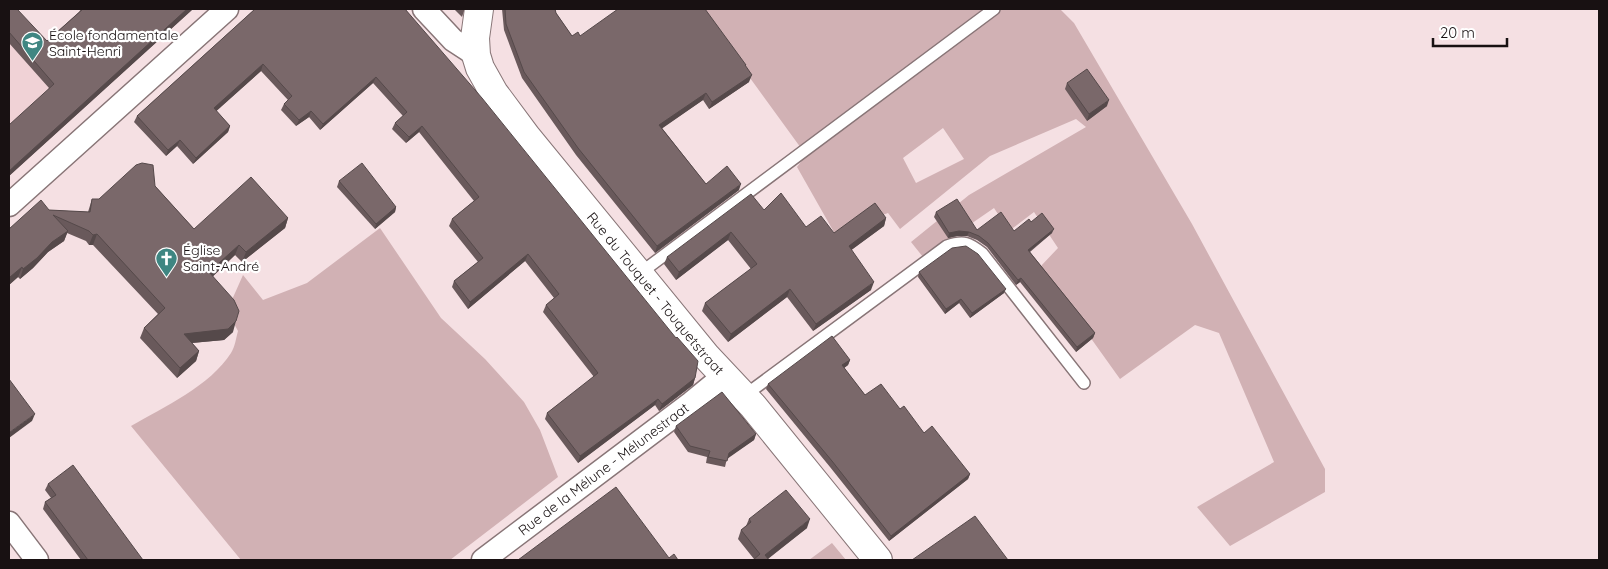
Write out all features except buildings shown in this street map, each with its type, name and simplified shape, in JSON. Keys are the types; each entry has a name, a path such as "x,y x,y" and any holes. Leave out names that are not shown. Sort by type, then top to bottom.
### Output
{"main road":[{"name":"Rue du Touquet - Touquetstraat","path":"479,9 476,55 480,68 494,93 526,136 639,274 724,376 760,414 878,560"}],"street":[{"path":"9,205 227,9"},
{"path":"424,9 453,40 476,55"},
{"name":"Rue de la Mélune - Mélunestraat","path":"484,560 724,376"},
{"path":"9,523 37,560"}],"lane":[{"path":"639,274 994,9"},
{"path":"744,396 947,246 957,242 970,244 982,253 1084,383"}],"shaded area":[{"path":"700,9 1060,9 1074,23 1192,224 1325,469 1325,492 1230,546 1197,507 1274,462 1219,333 1195,325 1120,379 1040,267 1058,248 1034,212 1009,231 994,208 923,257 911,242 969,195 1086,127 1076,119 990,156 900,229 888,213 835,234 797,167 806,155","holes":["943,128 964,159 916,183 903,158"]},
{"name":"École fondamentale Saint-Henri","path":"9,10 92,101 9,176"},
{"path":"380,228 441,318 485,359 524,402 540,430 558,477 450,560 241,560 131,426 199,386 222,365 231,353 238,331 227,311 243,275 263,300 307,283"},
{"path":"832,543 846,560 809,560"}],"place":[{"name":"École fondamentale Saint-Henri","path":"33,62"},
{"name":"Église Saint-André","path":"167,277"}]}
